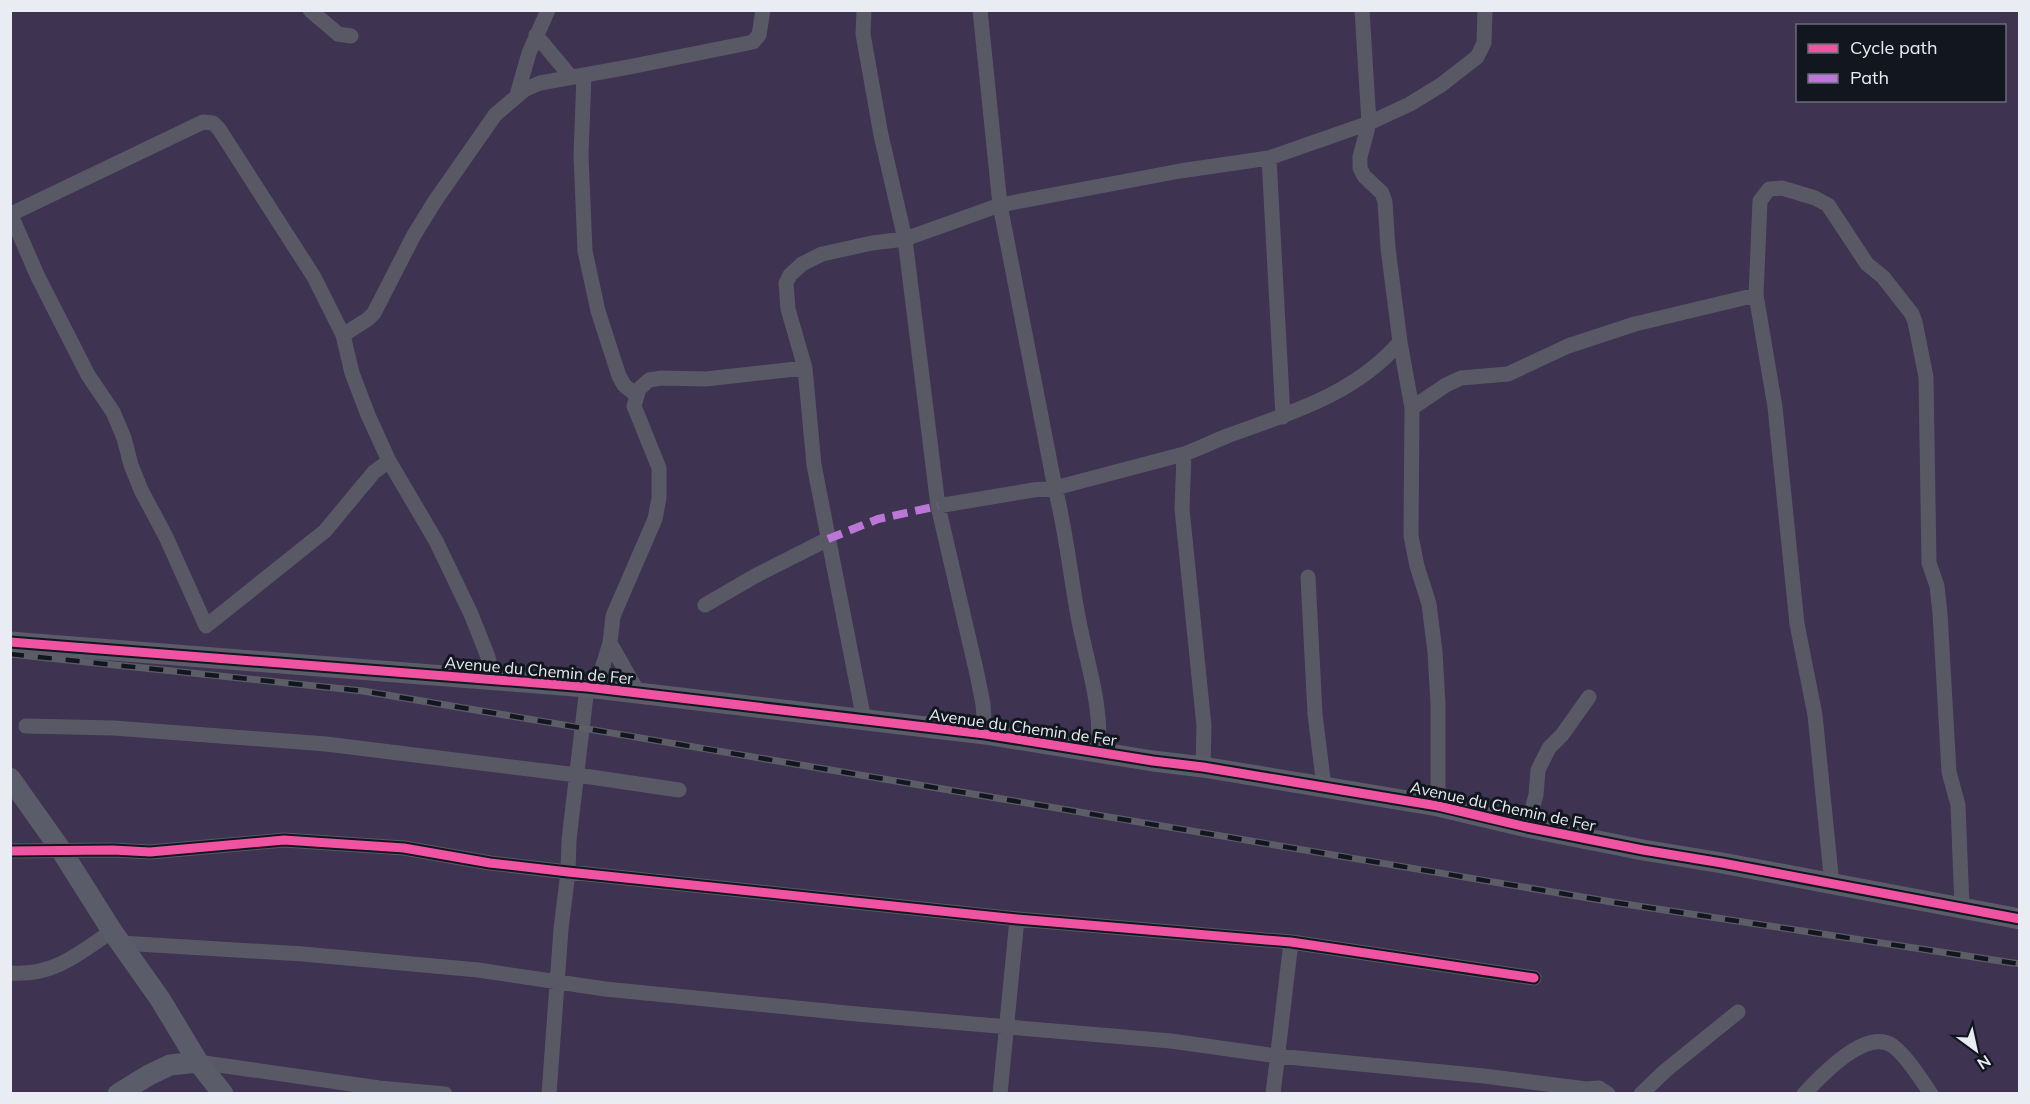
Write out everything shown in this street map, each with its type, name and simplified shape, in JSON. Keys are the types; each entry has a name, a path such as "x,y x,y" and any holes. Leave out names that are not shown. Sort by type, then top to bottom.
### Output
{"street":[{"path":"310,10 338,34 351,36"},
{"path":"516,95 536,35 548,10"},
{"path":"343,335 374,313 414,235 435,201 495,115 516,95 540,83 753,42 759,35 763,10"},
{"path":"864,10 862,34 881,135 905,239 938,506 983,704 985,734"},
{"path":"980,10 1000,205 1078,618 1097,706 1100,734 1098,752"},
{"path":"1362,10 1369,123 1360,158 1360,168 1364,177 1382,193 1385,201 1388,248 1400,342 1412,408 1411,536 1417,566 1429,604 1435,652 1438,704 1438,806"},
{"path":"864,720 814,465 805,368 788,309 786,283 790,275 802,264 822,254 872,243 905,239 1000,205 1180,171 1269,158 1369,123 1410,104 1441,85 1477,57 1484,43 1485,10"},
{"path":"536,35 577,76 585,251 598,311 619,376 624,386 636,395"},
{"path":"389,461 374,472 325,531 206,626 166,537 141,490 113,412 88,375 38,277 11,214 203,122 213,123 314,277 343,335 352,373 389,461 436,541 488,657 493,680"},
{"path":"1269,158 1283,417"},
{"path":"1832,885 1815,715 1797,624 1775,407 1756,295 1760,201 1769,189 1782,188 1815,198 1828,205 1867,264 1883,277 1912,314 1915,322 1926,377 1929,563 1937,586 1940,613 1949,772 1958,805 1962,908"},
{"path":"1412,408 1446,385 1461,378 1508,374 1568,346 1635,324 1756,295"},
{"path":"938,506 1055,488 1184,454 1325,399 1389,354 1400,342"},
{"path":"549,1094 569,840 577,775 592,688 609,643 613,616 655,519 659,498 659,468 634,405 636,395 639,388 649,380 674,377 706,379 805,368"},
{"path":"1184,454 1182,509 1204,726 1203,767"},
{"path":"705,605 755,576 828,539"},
{"path":"1308,578 1315,714 1324,787"},
{"name":"Avenue du Chemin de Fer","path":"10,642 592,688 985,734 1438,806 1527,827 2019,919"},
{"path":"609,643 639,694"},
{"path":"1527,827 1536,795 1538,771 1549,748 1562,735 1589,697"},
{"path":"26,726 114,728 326,744 679,790"},
{"path":"10,778 160,999 198,1062 223,1094"},
{"path":"10,851 150,852 284,840 404,848 490,863 568,872 1017,919 1291,942 1534,978"},
{"path":"1000,1094 1017,919"},
{"path":"10,973 44,971 116,937 478,970 605,988 1171,1041 1277,1056 1484,1076 1586,1089 1599,1088 1608,1094"},
{"path":"1273,1094 1291,942"},
{"path":"1641,1094 1665,1071 1738,1012"},
{"path":"1804,1094 1831,1067 1851,1052 1879,1041 1891,1045 1899,1053 1931,1094"},
{"path":"118,1094 170,1065 198,1062 379,1088 445,1094"}],"shaded area":[{"path":"11,11 2019,11 2019,1093 11,1093"}],"railway":[{"path":"10,654 363,691 1618,903 2020,964"}],"marked path":[{"path":"828,539 878,519 938,506"}],"cycle path":[{"path":"10,642 587,687 985,734 1438,806 1527,827 1643,850 2020,919"},
{"path":"10,851 150,852 284,840 404,848 490,863 568,872 1017,919 1291,942 1534,978"}]}
